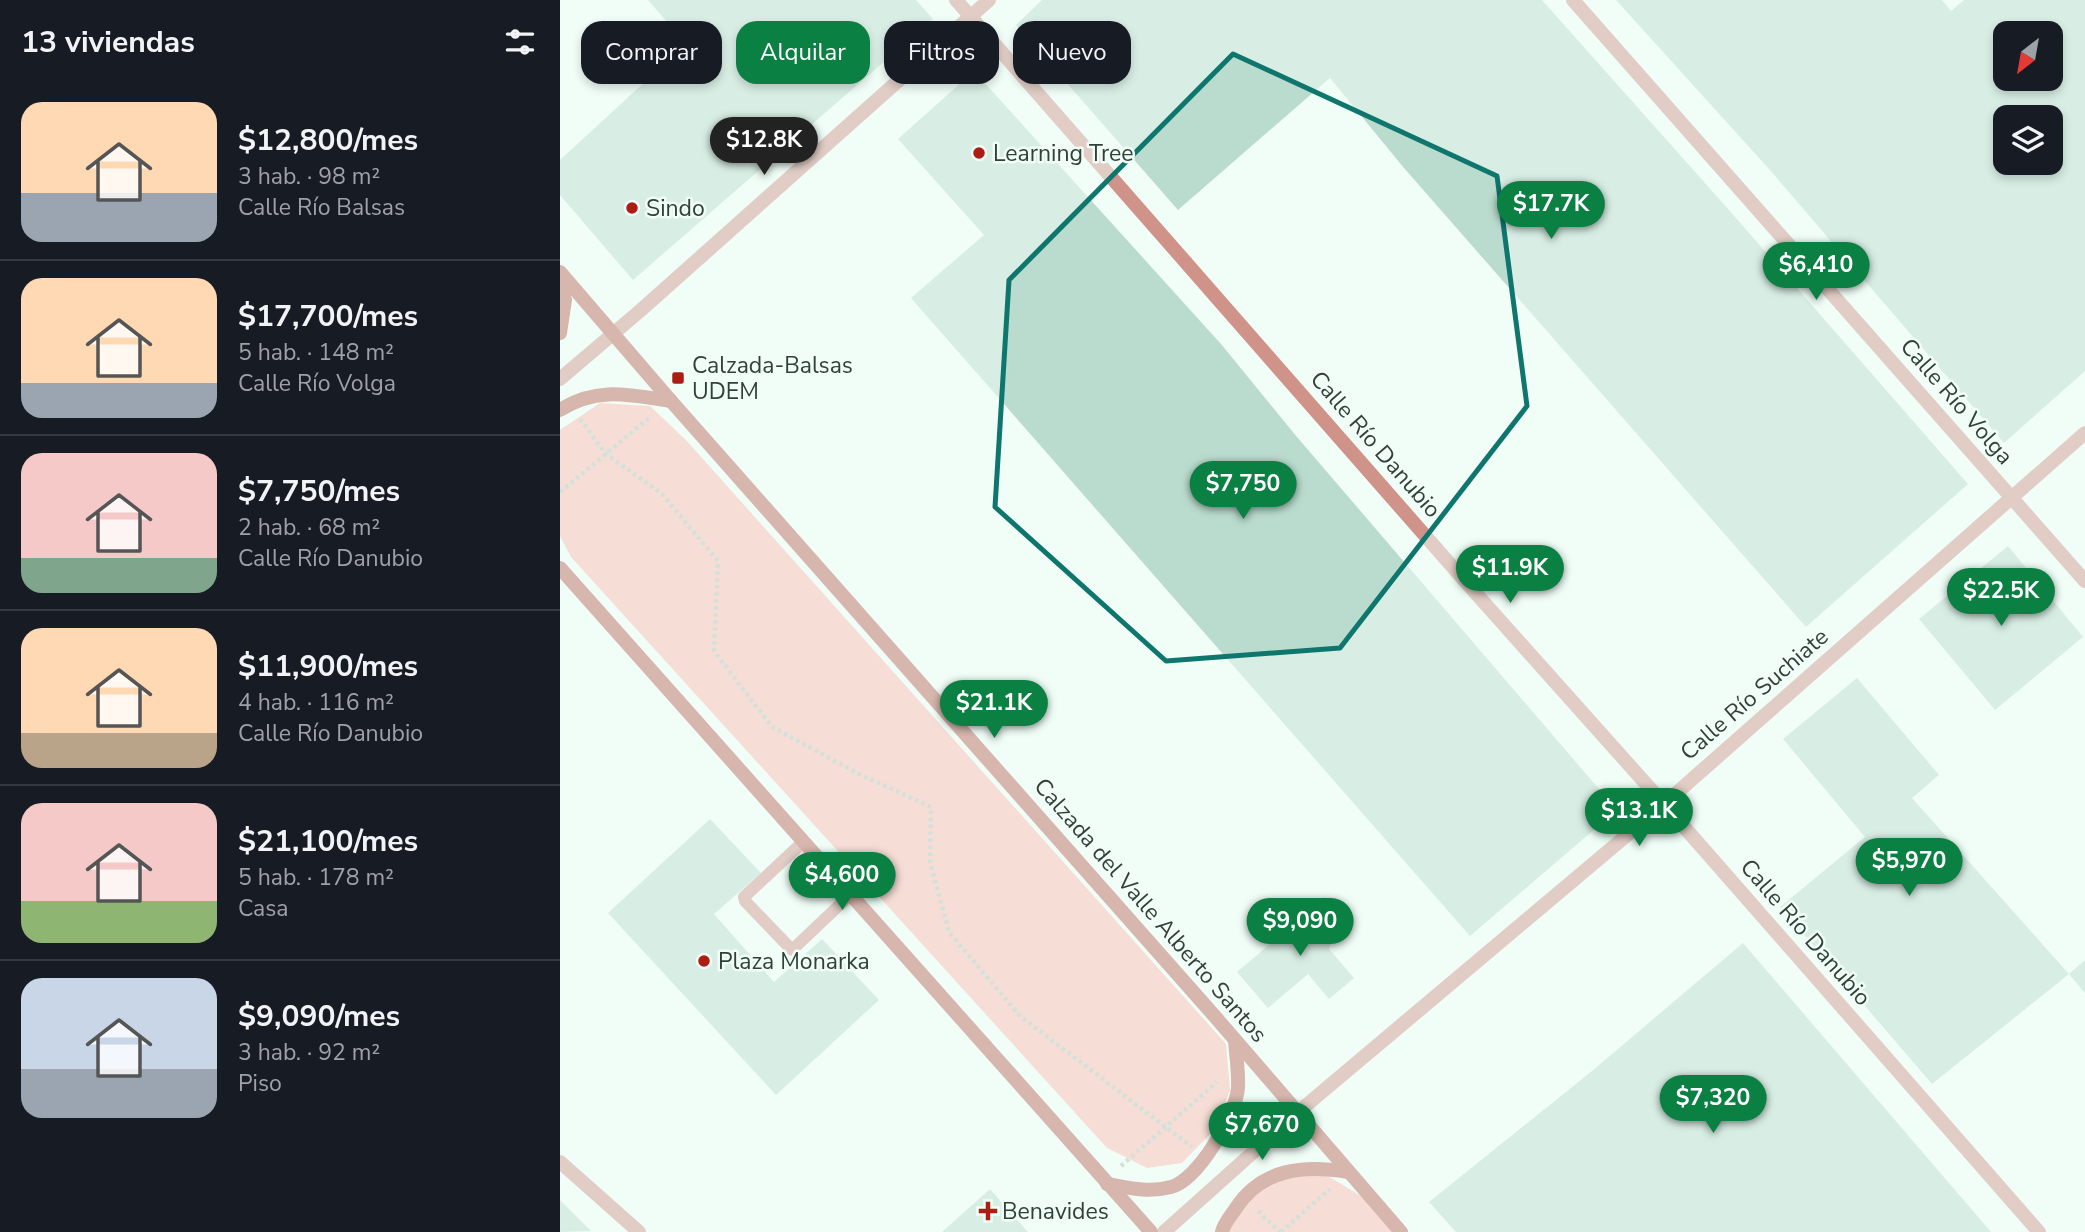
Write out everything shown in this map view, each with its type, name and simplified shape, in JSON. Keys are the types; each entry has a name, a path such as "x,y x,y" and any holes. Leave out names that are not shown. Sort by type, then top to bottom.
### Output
{"main road":[{"name":"Calzada del Valle Alberto Santos","path":"560,272 1236,1040 1401,1232"},
{"path":"560,285 565,300 560,333"},
{"path":"564,407 585,396 615,394 671,401"},
{"path":"560,568 850,895 1111,1178 1151,1232"},
{"path":"1111,1178 1144,1191 1174,1187 1204,1159 1225,1129 1238,1090 1236,1040"},
{"path":"1222,1232 1243,1197 1268,1178 1297,1169 1348,1172"}],"street":[{"name":"Calle Río Danubio","path":"956,0 2039,1232"},
{"path":"560,379 989,0"},
{"name":"Calle Río Volga","path":"1573,0 2085,581"},
{"name":"Calle Río Suchiate","path":"1164,1232 1297,1113 1664,804 2085,433"},
{"path":"560,1162 639,1232"}],"lane":[{"path":"803,842 744,897 745,901 792,950 850,895"}],"path":[{"path":"564,407 606,454 662,494 718,561 714,651 772,727 861,775 931,807 930,862 949,932 1020,1016 1204,1159"},
{"path":"560,492 649,418"},
{"path":"1111,1178 1223,1077"},
{"path":"1243,1197 1280,1232 1332,1187"}],"highlighted area":[{"path":"1233,54 1497,176 1527,406 1340,648 1166,661 995,507 1009,280"}],"shaded area":[{"path":"600,403 650,406 686,440 1226,1044 1230,1090 1215,1129 1182,1163 1147,1168 1107,1148 571,557 560,536 560,430"},
{"path":"1323,1173 1366,1199 1394,1232 1228,1232 1243,1201 1281,1174"}],"building":[{"path":"648,0 916,0 933,19 884,21 884,62 870,74 870,21 736,21 736,84 858,84 633,280 560,195 560,160 643,84 722,84 722,21 666,21"},
{"path":"1042,0 1542,0 1968,484 1806,627 1404,168 1330,78 1178,210 1068,84 1131,84 1131,21 1020,21"},
{"path":"1616,0 1942,0 1951,11 1964,0 2085,0 2085,371 2004,443 1769,169"},
{"path":"959,84 986,84 1221,344 1297,437 1617,810 1470,936 911,298 984,235 898,139"},
{"path":"2008,546 2083,637 1995,710 1919,619"},
{"path":"1857,678 1939,775 1912,798 2069,974 1932,1084 1780,907 1865,837 1783,739"},
{"name":"Plaza Monarka","path":"710,819 761,873 714,914 774,982 822,939 879,1000 776,1095 608,913"},
{"path":"1325,897 1343,917 1329,949 1354,978 1329,999 1308,974 1268,1008 1237,972"},
{"path":"1743,943 1991,1232 1456,1232 1429,1202 1592,1071"},
{"path":"2085,960 2085,993 2069,974"},
{"name":"Benavides","path":"990,1189 1028,1232 942,1232"},
{"path":"560,1200 591,1231 560,1232"}],"place":[{"name":"Learning Tree","path":"979,153"},
{"name":"Sindo","path":"632,208"},
{"name":"Calzada-Balsas UDEM","path":"678,378"},
{"name":"Plaza Monarka","path":"704,961"},
{"name":"Benavides","path":"988,1211"}]}
